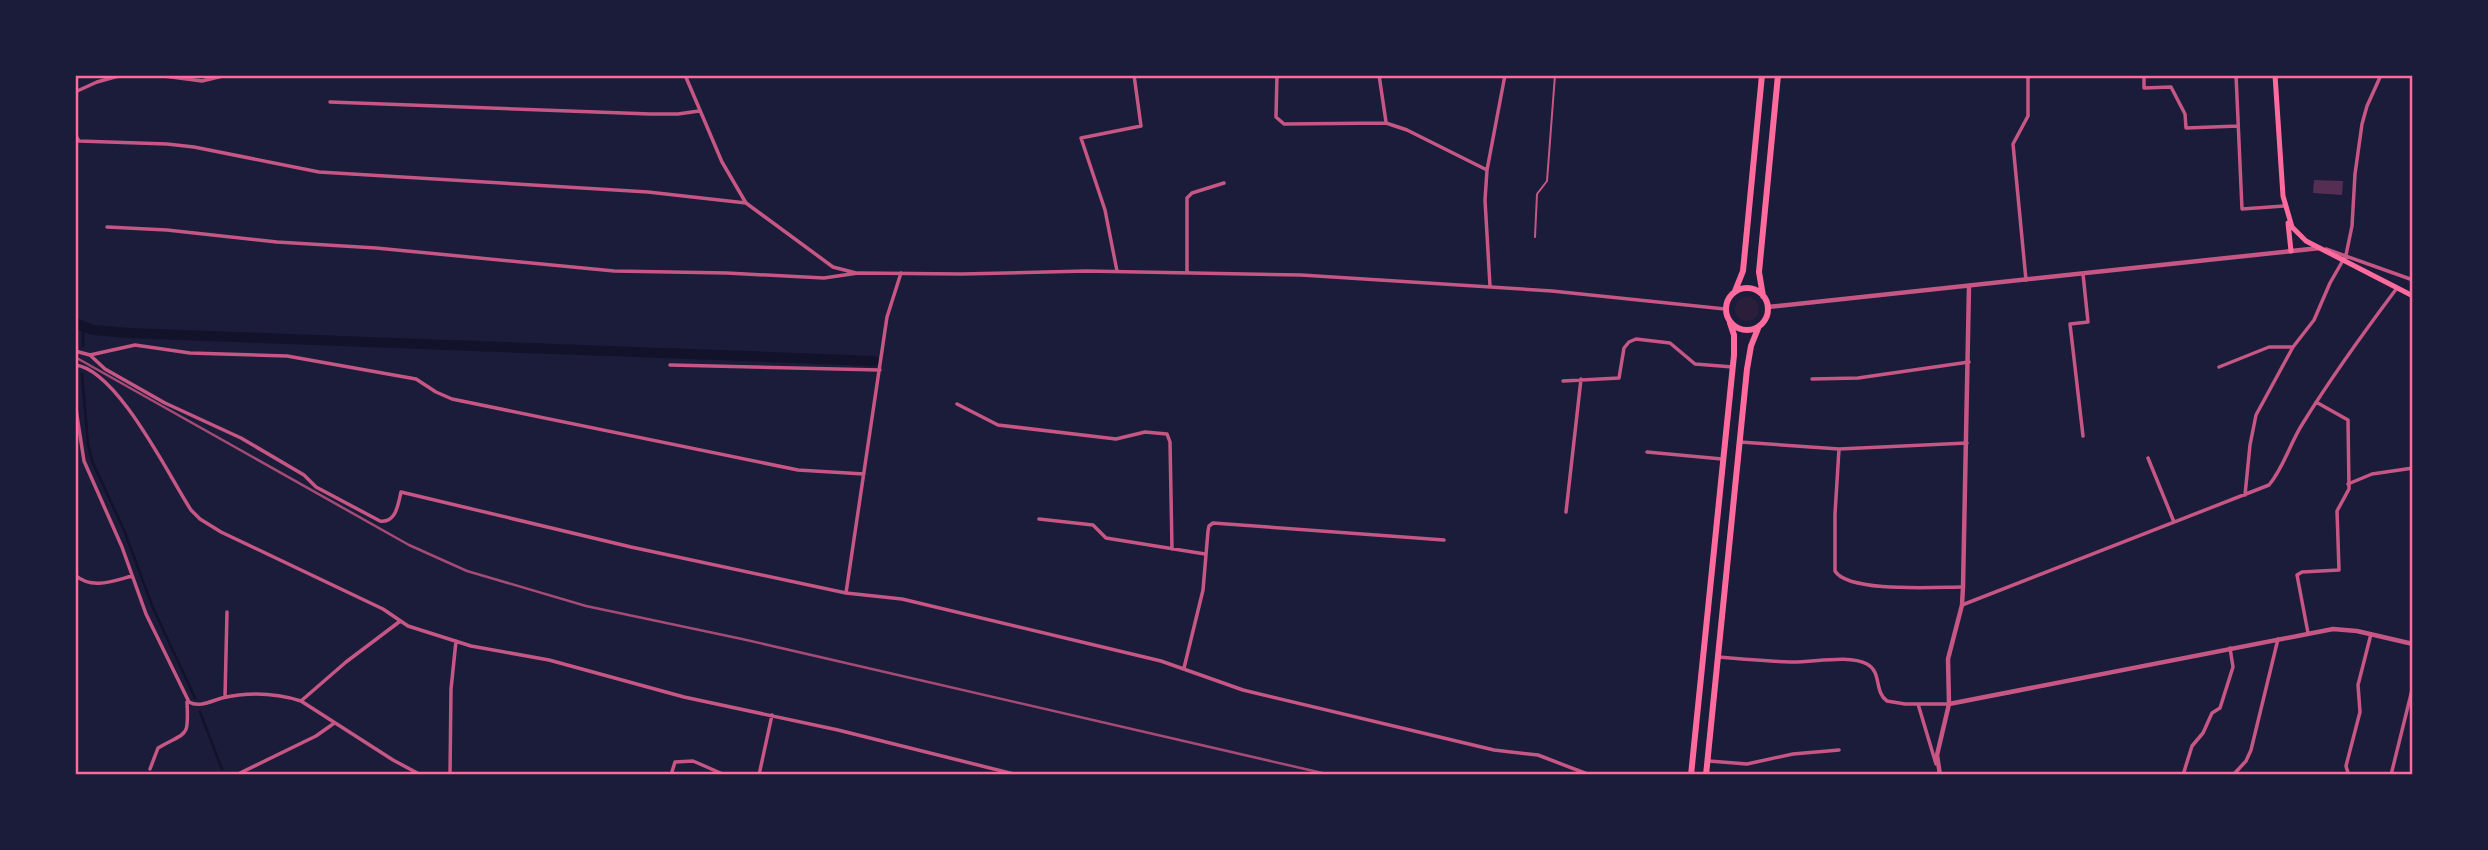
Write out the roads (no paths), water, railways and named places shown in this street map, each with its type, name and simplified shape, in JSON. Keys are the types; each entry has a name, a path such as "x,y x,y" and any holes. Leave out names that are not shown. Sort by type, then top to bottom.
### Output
{"main road":[{"path":"1690,775 1735,344 1725,309 1743,271 1762,75"},
{"path":"1763,296 1759,272 1778,75"},
{"path":"2275,75 2284,206 2291,251"},
{"path":"2287,217 2298,234 2320,248 2345,257 2413,296"},
{"path":"1706,775 1749,356 1768,307 1759,291 1747,288 1735,291"},
{"path":"1730,323 1744,330 1759,326"}],"street":[{"path":"75,92 122,75"},
{"path":"156,75 202,82 227,75"},
{"path":"685,75 722,162 746,203 833,267 858,273"},
{"path":"1117,271 1105,210 1081,138 1140,126 1134,75"},
{"path":"1277,75 1276,117 1284,124 1386,123 1407,130 1487,170"},
{"path":"1379,75 1386,123"},
{"path":"1490,286 1485,200 1487,170 1504,75"},
{"path":"2026,280 2013,144 2028,116 2028,75"},
{"path":"2144,75 2144,88 2171,87 2185,114 2186,128 2238,126"},
{"path":"2236,75 2242,209 2284,206"},
{"path":"2245,495 2256,415 2294,347 2314,320 2345,257 2352,226 2362,124 2381,75"},
{"path":"330,102 650,114 699,111"},
{"path":"75,134 79,141 194,147 320,172 648,192 746,203"},
{"path":"1187,272 1187,198 1198,190 1224,183"},
{"path":"107,228 179,230 277,242 376,248 570,268 824,278 858,273 1117,271 1301,275 1490,286 1725,309"},
{"path":"1768,307 2320,248"},
{"path":"2345,257 2413,280"},
{"path":"846,593 887,317 901,273"},
{"path":"2083,274 2088,322 2070,324 2083,436"},
{"path":"1937,766 1939,746 1950,704 1948,659 1962,605 1968,443 1969,286"},
{"path":"1962,605 2264,488 2278,472 2292,440 2316,401 2397,288"},
{"path":"1563,381 1619,378 1624,348 1636,339 1671,343 1695,364 1733,367"},
{"path":"76,352 90,355 135,345 190,353 299,358 416,379 452,399 556,422 798,470 864,474"},
{"path":"2219,367 2269,347 2294,347"},
{"path":"90,355 105,369 165,403 250,443 304,475 316,487 380,521 387,522 392,519 401,492 631,547 846,593 902,599 1184,668 1243,690 1483,747 1538,755 1590,775"},
{"path":"1812,379 1858,378 1969,362"},
{"path":"75,365 92,371 121,398 191,510 200,519 220,532 383,609 399,622 489,650 549,660 684,697 772,715 1018,775"},
{"path":"670,365 880,370"},
{"path":"1566,512 1581,379"},
{"path":"2308,633 2297,575 2302,572 2339,570 2337,511 2349,489 2348,420 2316,401"},
{"path":"75,402 84,461 151,623 191,704 197,705 225,697 263,694 301,701 421,775"},
{"path":"957,404 998,425 1116,439 1145,432 1167,434 1170,442 1172,548"},
{"path":"1740,442 1839,449 1968,443"},
{"path":"1839,449 1835,514 1837,575 1846,580 1877,587 1963,587"},
{"path":"1647,452 1723,459"},
{"path":"2148,458 2174,522"},
{"path":"2348,484 2372,474 2413,468"},
{"path":"1039,519 1093,526 1106,538 1206,554"},
{"path":"1184,668 1200,603 1209,526 1213,523 1444,540"},
{"path":"75,575 86,583 96,584 132,576"},
{"path":"225,697 227,612"},
{"path":"301,701 346,662 399,622"},
{"path":"1718,657 1792,662 1857,660 1875,671 1882,697 1896,703 1950,704 2333,628 2413,644"},
{"path":"2353,775 2348,773 2346,766 2360,712 2358,685 2371,634"},
{"path":"2233,775 2251,751 2278,638"},
{"path":"450,775 450,711 456,641"},
{"path":"2183,775 2192,746 2203,733 2212,713 2220,708 2233,667 2230,648"},
{"path":"2391,775 2413,686"},
{"path":"150,769 158,748 184,735 187,730 187,699"},
{"path":"1918,704 1940,775"},
{"path":"760,775 772,715"},
{"path":"236,775 316,736 333,723"},
{"path":"1708,761 1747,764 1793,754 1839,751"},
{"path":"671,775 675,762 693,761 725,775"}],"lane":[{"path":"1535,237 1537,194 1547,181 1555,75"}],"waterway":[{"path":"75,323 93,330 129,333 874,361"},
{"path":"83,327 83,346"},
{"path":"82,374 92,461 124,530 153,608 195,698"},
{"path":"200,712 222,769"}],"railway":[{"path":"75,357 409,545 467,571 586,606 742,639 1331,775"}]}
